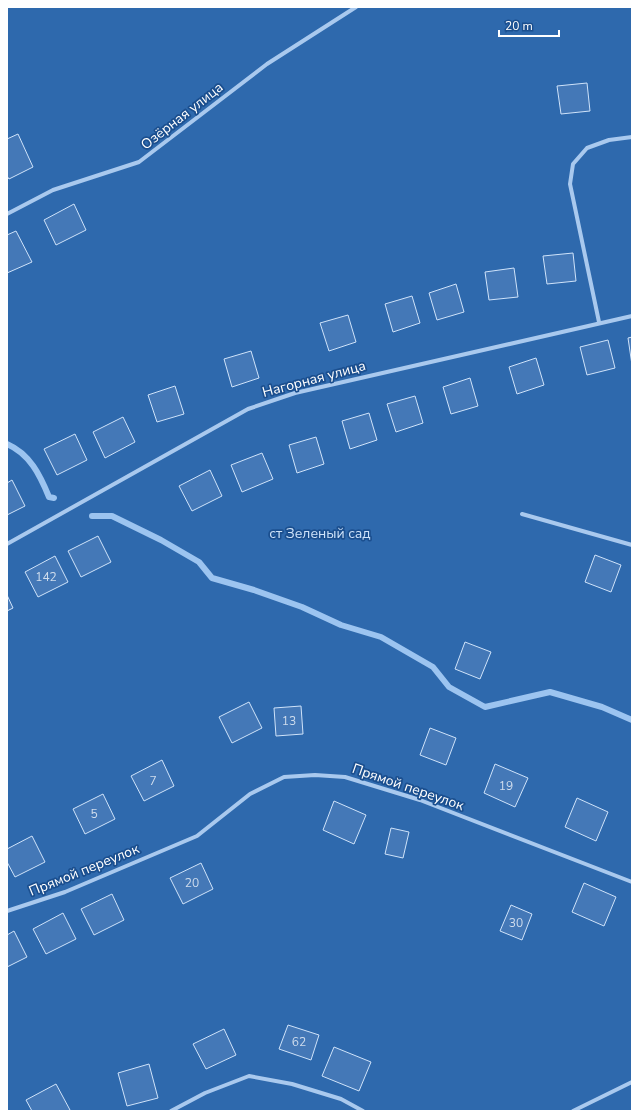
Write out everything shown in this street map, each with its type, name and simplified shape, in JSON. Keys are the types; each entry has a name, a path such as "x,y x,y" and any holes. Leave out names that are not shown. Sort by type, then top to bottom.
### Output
{"street":[{"name":"Озёрная улица","path":"7,214 53,190 139,162 267,64 356,7"},
{"path":"599,322 570,184 573,164 587,148 609,140 632,137"},
{"name":"Нагорная улица","path":"7,544 248,409 295,393 599,322 632,316"},
{"path":"522,514 632,545"},
{"name":"Прямой переулок","path":"7,911 65,892 197,836 250,794 284,777 315,775 345,777 420,800 632,882"},
{"path":"171,1111 206,1093 249,1076 292,1084 341,1099 363,1111"},
{"path":"573,1111 632,1082"}],"green space":[{"name":"ст Зеленый сад","path":"7,7 632,7 632,1111 7,1111"}],"building":[{"path":"587,83 590,111 561,114 557,86"},
{"path":"18,134 33,167 9,179 7,176 7,139"},
{"path":"74,204 86,230 56,245 44,220"},
{"path":"16,231 32,262 7,273 7,235"},
{"path":"573,253 576,281 547,284 543,256"},
{"path":"514,268 518,297 489,300 485,272"},
{"path":"456,284 464,312 437,320 429,293"},
{"path":"412,296 420,323 393,332 385,304"},
{"path":"348,315 356,342 329,351 320,323"},
{"path":"632,337 632,365 628,338"},
{"path":"608,340 615,368 587,375 580,347"},
{"path":"251,351 259,378 232,387 224,359"},
{"path":"536,358 544,385 517,394 509,367"},
{"path":"470,378 478,406 451,414 443,387"},
{"path":"175,386 184,414 157,422 148,395"},
{"path":"415,396 423,423 396,432 387,404"},
{"path":"369,413 377,440 350,449 342,421"},
{"path":"123,417 135,442 105,458 93,432"},
{"path":"75,434 87,460 57,475 44,449"},
{"path":"316,437 324,464 297,473 289,445"},
{"path":"262,453 273,479 242,492 231,465"},
{"path":"210,470 222,496 192,511 179,486"},
{"path":"12,480 25,506 7,515 7,483"},
{"path":"98,536 111,562 81,577 68,551"},
{"path":"595,555 621,565 611,592 585,582"},
{"path":"55,556 68,582 38,597 25,572"},
{"path":"7,595 13,608 7,611"},
{"path":"465,642 491,652 480,679 455,669"},
{"path":"249,702 262,728 232,743 219,717"},
{"path":"301,706 303,734 276,736 274,708"},
{"path":"430,728 456,738 446,765 420,755"},
{"path":"162,760 174,786 144,801 131,776"},
{"path":"495,764 528,778 515,807 484,793"},
{"path":"103,794 115,819 85,834 73,809"},
{"path":"577,798 608,812 596,841 565,827"},
{"path":"334,801 366,815 354,844 323,830"},
{"path":"391,828 409,832 403,858 385,854"},
{"path":"32,836 45,862 15,877 7,862 7,849"},
{"path":"201,863 213,889 183,904 170,878"},
{"path":"584,883 616,897 604,926 572,912"},
{"path":"112,894 124,920 94,935 81,909"},
{"path":"511,905 532,914 522,940 500,931"},
{"path":"63,913 76,939 46,954 33,929"},
{"path":"14,931 27,957 7,967 7,935"},
{"path":"288,1025 319,1035 311,1060 279,1049"},
{"path":"224,1029 236,1055 206,1069 193,1044"},
{"path":"334,1047 371,1062 359,1091 322,1076"},
{"path":"149,1064 158,1098 127,1106 118,1073"},
{"path":"56,1084 70,1110 32,1111 26,1100"}],"waterway":[{"path":"7,444 15,448 28,459 38,473 49,497 54,498"},
{"path":"92,516 112,516 161,540 199,562 212,578 254,590 302,607 341,625 381,637 433,667 449,687 485,707 550,692 602,707 632,720"}]}
